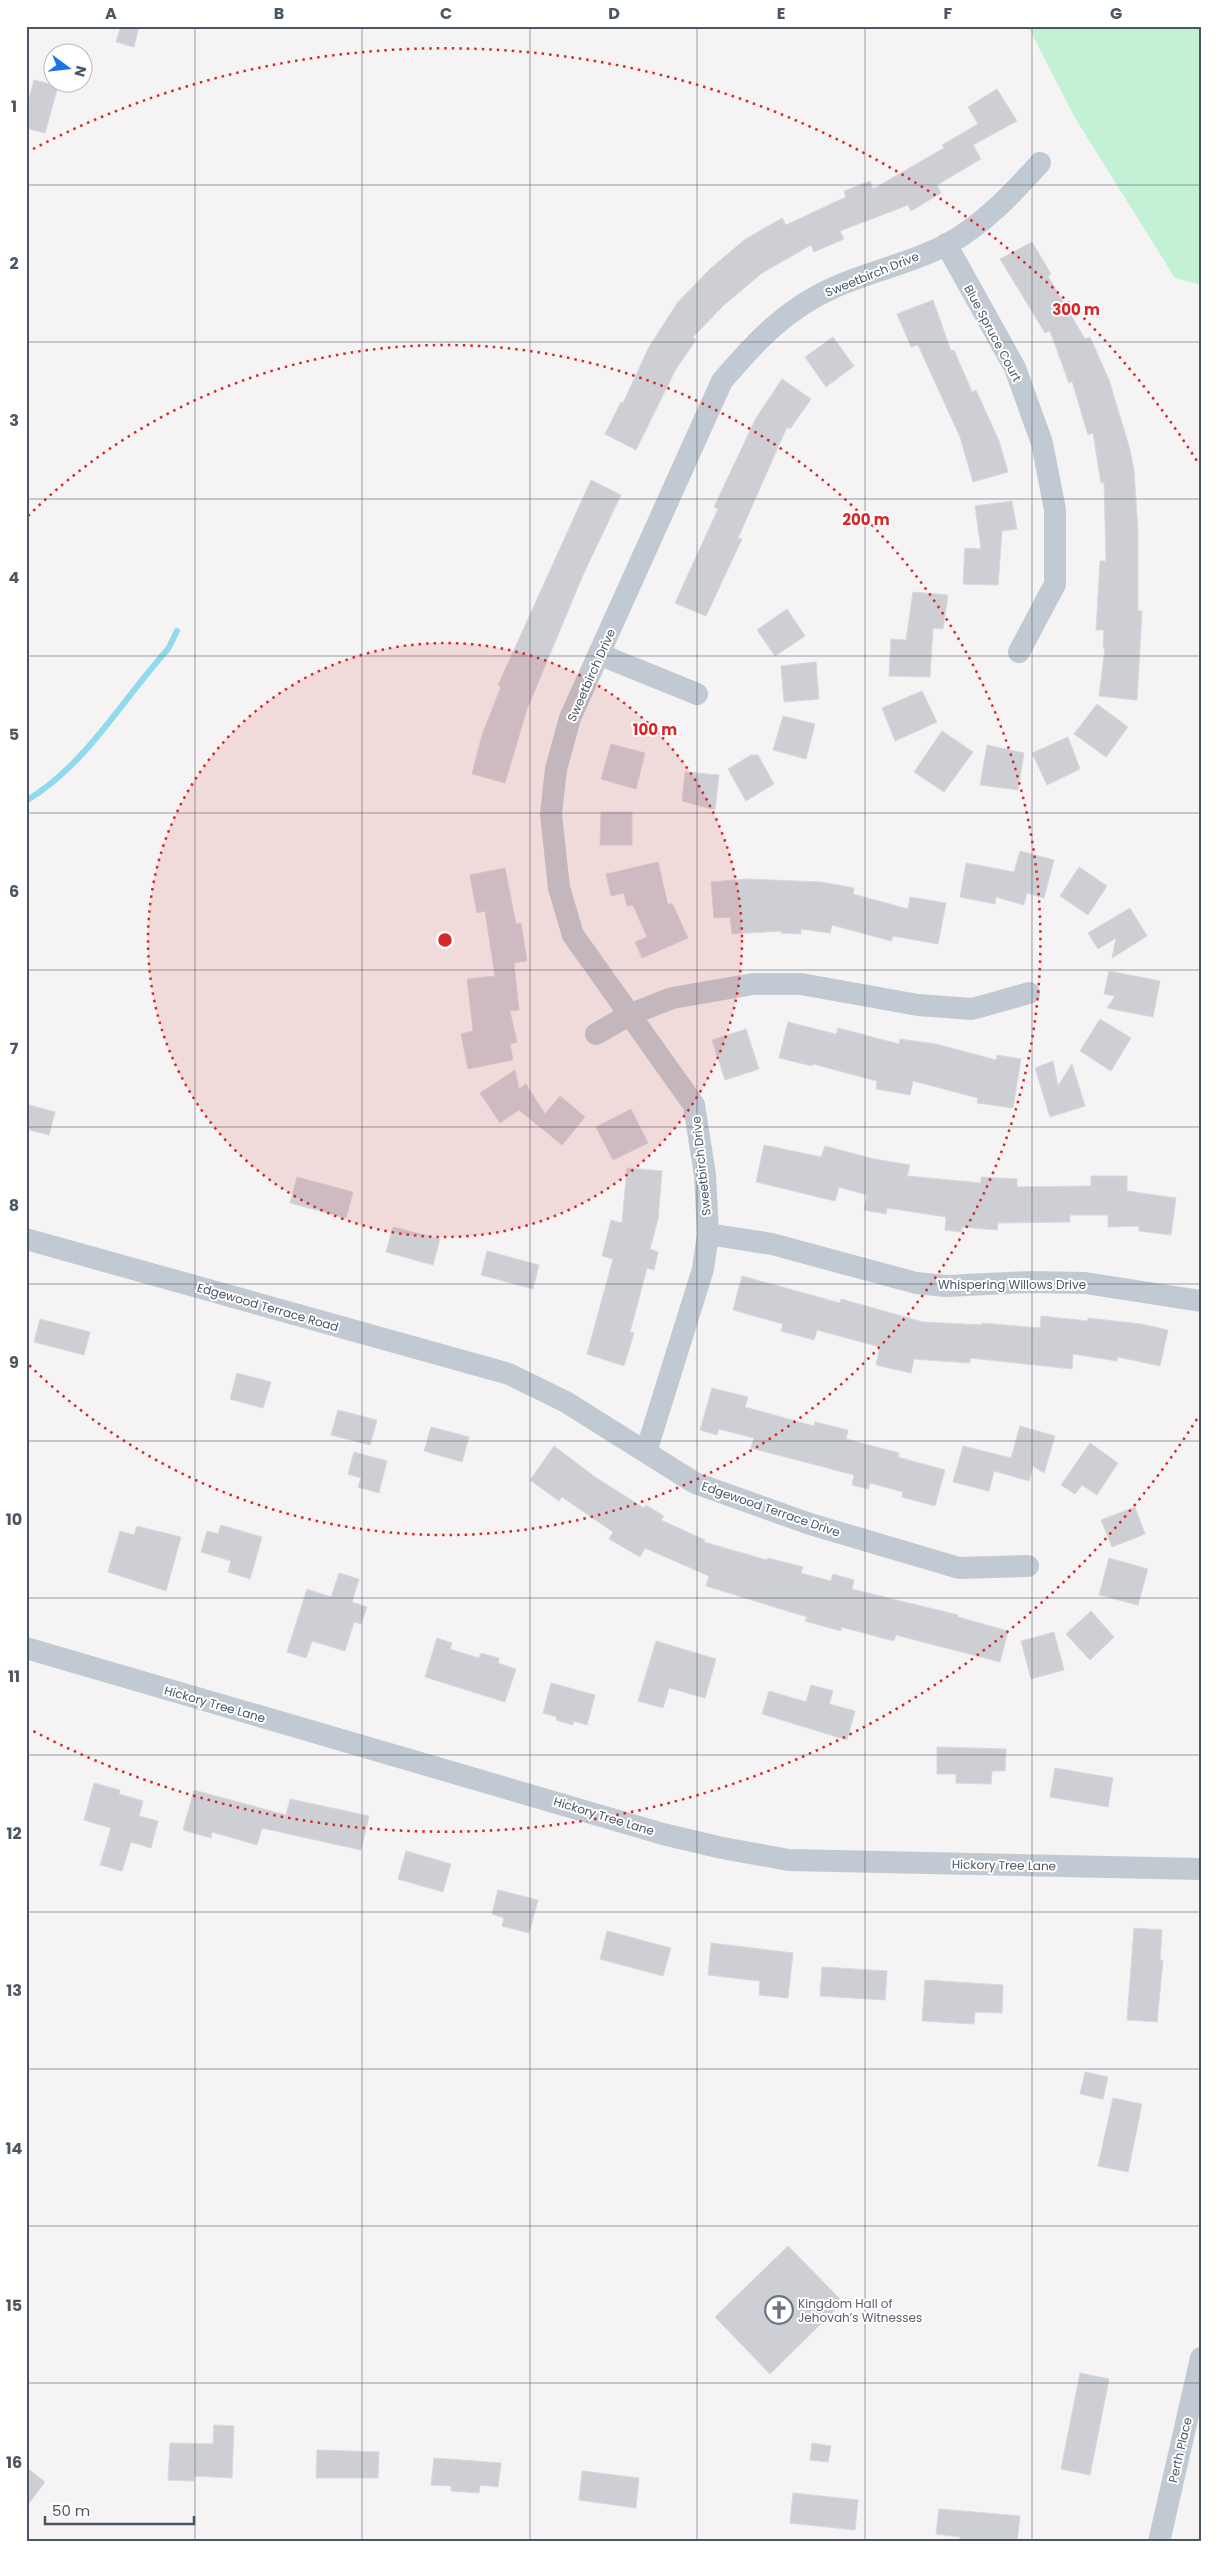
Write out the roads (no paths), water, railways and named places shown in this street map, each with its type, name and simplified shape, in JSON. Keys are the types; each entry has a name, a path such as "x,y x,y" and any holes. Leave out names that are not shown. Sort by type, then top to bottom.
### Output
{"street":[{"name":"Sweetbirch Drive","path":"646,1452 703,1269 708,1234 705,1175 694,1105 573,935 559,888 551,814 556,769 570,718 601,655 722,381 757,340 796,308 836,287 946,244 1000,207 1040,163"},
{"name":"Blue Spruce Court","path":"946,244 1015,368 1042,443 1055,510 1054,584 1018,652"},
{"path":"601,655 697,694"},
{"path":"596,1034 629,1015 672,998 753,984 801,984 918,1005 972,1009 1029,993"},
{"name":"Whispering Willows Drive","path":"708,1234 772,1244 916,1283 946,1286 1030,1282 1085,1283 1201,1301"},
{"name":"Edgewood Terrace Road","path":"26,1239 510,1374"},
{"name":"Edgewood Terrace Drive","path":"510,1374 566,1402 695,1483 810,1524 959,1568 1028,1566"},
{"name":"Hickory Tree Lane","path":"26,1648 663,1834 722,1848 789,1860 1201,1869"},
{"name":"Perth Place","path":"1159,2542 1201,2358"}],"waterway":[{"path":"26,801 47,786 85,751 168,649 177,631"}],"place":[{"name":"Kingdom Hall of Jehovah’s Witnesses","path":"779,2310"}]}
